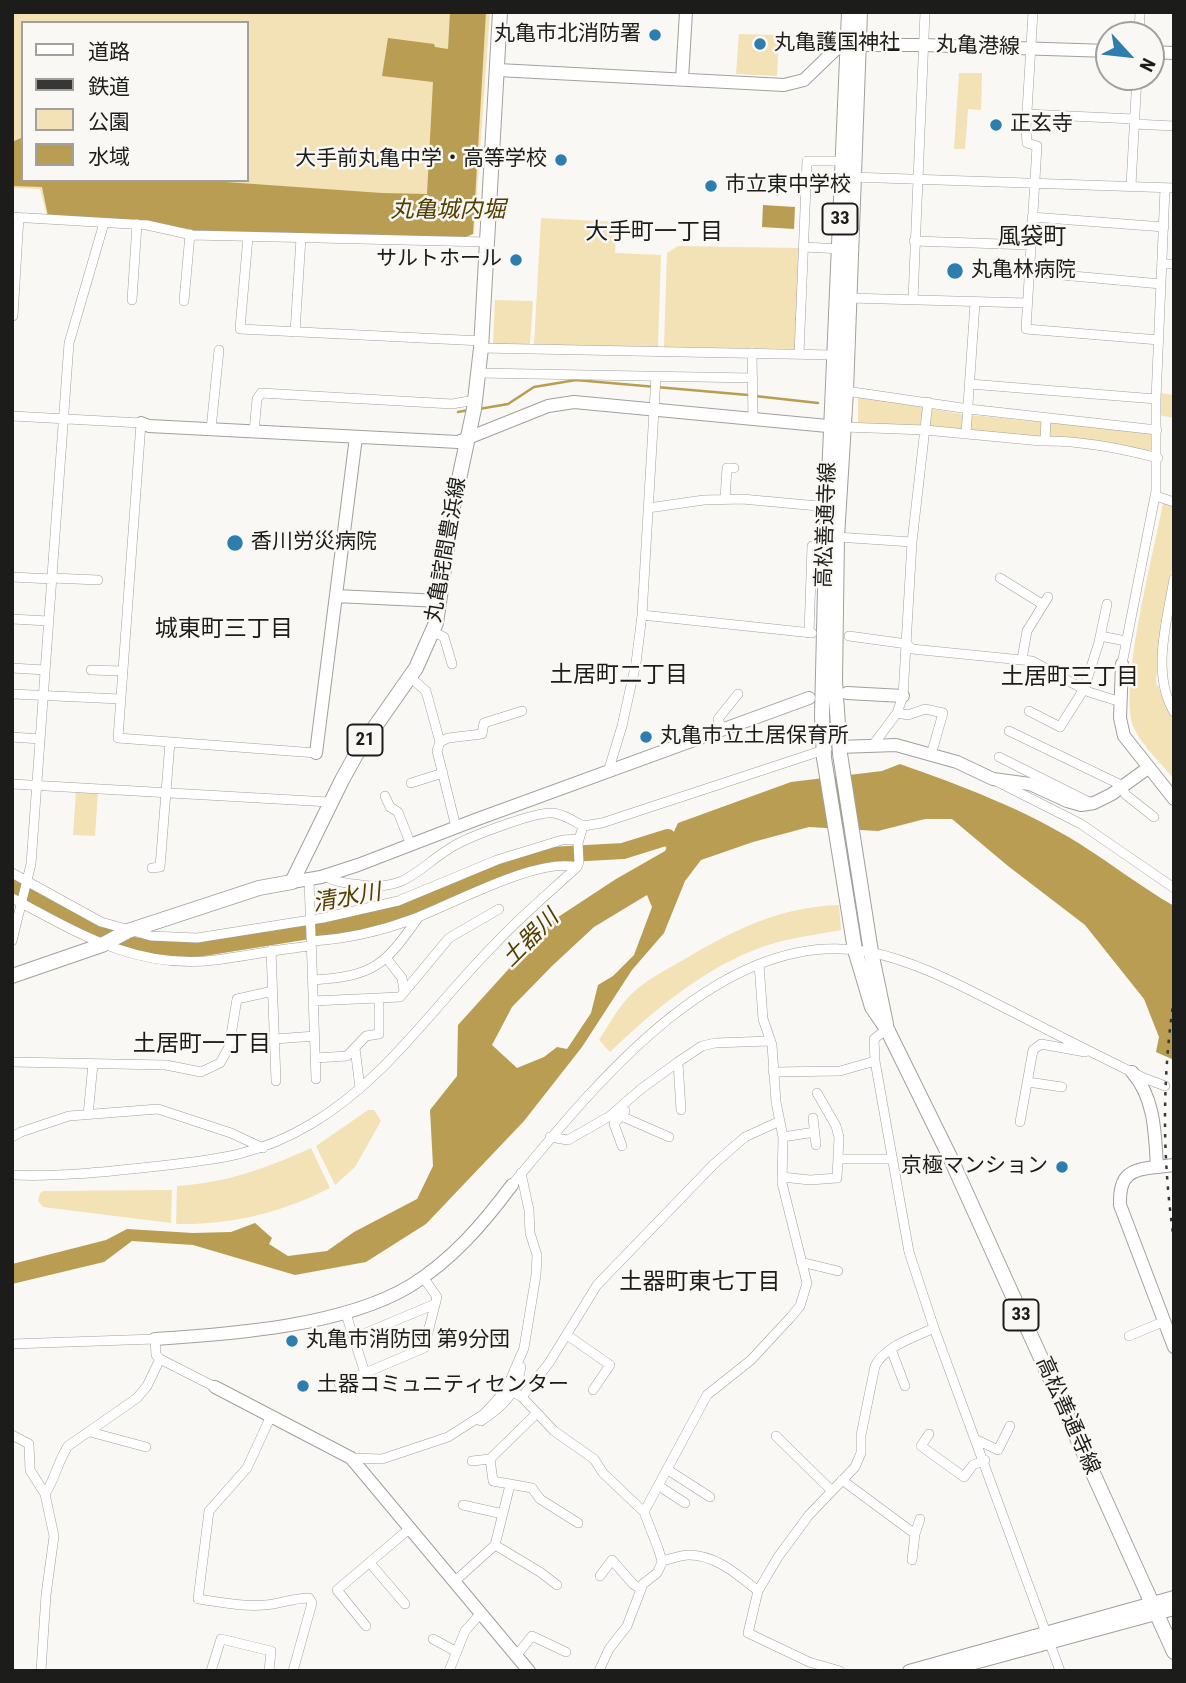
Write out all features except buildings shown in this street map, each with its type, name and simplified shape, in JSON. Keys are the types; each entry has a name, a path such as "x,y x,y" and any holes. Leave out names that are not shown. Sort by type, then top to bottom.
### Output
{"main road":[{"name":"丸亀詫間豊浜線","path":"292,881 329,802 358,751 422,659 433,632 478,373 500,12"},
{"name":"高松善通寺線","path":"849,12 853,45 844,249 834,355 838,427 833,544 822,683 824,754 854,946 872,1007 887,1029 948,1154 1174,1652"},
{"name":"高松善通寺線","path":"847,177 842,161 853,45 860,12"},
{"name":"高松善通寺線","path":"844,249 848,298 846,391 838,427 829,507 833,544 835,681 840,750 871,952 887,1029"},
{"path":"12,976 102,944 128,930 259,888 292,881"}],"street":[{"path":"682,79 686,12"},
{"path":"913,299 925,12"},
{"path":"1033,12 1027,143 1037,146 1026,329 1159,340"},
{"path":"498,70 795,84 814,73 835,50 853,45"},
{"name":"丸亀港線","path":"853,45 1095,51"},
{"path":"1131,186 1136,91"},
{"path":"1027,114 1174,126"},
{"path":"799,354 807,161 842,161"},
{"path":"847,177 1170,188 1164,228 1161,285 1156,399 1156,496 1122,664 1121,702 1124,736 1174,799"},
{"path":"13,316 16,217 137,224 190,234 487,242"},
{"path":"1032,217 1164,228"},
{"path":"12,941 31,864 69,343 104,223"},
{"path":"132,300 137,224"},
{"path":"184,301 190,234"},
{"path":"248,237 240,329 481,344 834,355"},
{"path":"296,332 301,239"},
{"path":"914,241 1031,245"},
{"path":"804,247 844,249"},
{"path":"1162,264 1174,264"},
{"path":"1029,272 1161,285"},
{"path":"848,298 1027,303"},
{"path":"967,434 975,303"},
{"path":"211,429 219,349"},
{"path":"752,353 753,419"},
{"path":"478,373 656,382 753,378"},
{"path":"608,772 622,726 636,663 642,615 656,382"},
{"path":"970,384 1156,399"},
{"path":"846,391 969,410 1157,430"},
{"path":"254,432 257,399 261,393 474,407"},
{"path":"873,745 897,713 903,696 912,542 928,402"},
{"path":"12,416 458,442 548,406 563,403 653,408 838,427 925,430 1058,441 1113,448 1158,458"},
{"path":"1045,441 1046,418"},
{"path":"141,423 118,738 316,753 356,437"},
{"path":"725,499 727,468 734,468"},
{"path":"1156,496 1174,502"},
{"path":"648,508 725,499 829,507"},
{"path":"642,615 810,633 812,546 912,542"},
{"path":"12,577 98,580"},
{"path":"1006,578 1045,601 1021,637 1022,659"},
{"path":"1174,579 1161,680 1174,712"},
{"path":"336,596 440,601"},
{"path":"1028,711 1060,727 1084,689 1107,604"},
{"path":"12,619 48,621"},
{"path":"433,632 444,637 452,664"},
{"path":"849,636 906,644 912,649 1022,659 1059,674 1104,699 1121,702"},
{"path":"1100,636 1126,641"},
{"path":"12,668 45,670"},
{"path":"91,670 122,671"},
{"path":"410,677 426,691 440,743 437,751 456,827"},
{"path":"847,692 903,696"},
{"path":"12,694 120,699"},
{"path":"722,729 718,719 738,694"},
{"path":"292,881 325,876 809,698"},
{"path":"897,713 908,715 925,709 943,713 932,755"},
{"path":"440,743 448,738 482,734 484,723 522,710"},
{"path":"1009,731 1119,784 1126,795 1154,817"},
{"path":"12,737 40,738"},
{"path":"152,868 160,867 170,742"},
{"path":"325,876 336,882 387,887 417,872 453,846 492,829 538,814 553,813 583,826 824,754 873,745 896,745 957,762 1082,824 1174,888"},
{"path":"999,757 1091,803"},
{"path":"993,779 1030,784 1081,805 1091,803 1121,787 1148,768"},
{"path":"411,783 443,772"},
{"path":"12,785 329,802"},
{"path":"385,796 390,807 402,811 411,845"},
{"path":"475,820 492,829"},
{"path":"12,1175 108,1172 231,1158 263,1148 312,1124 359,1088 400,1051 495,943 578,865 583,826"},
{"path":"12,873 101,922 171,939 197,938 311,921 398,901 497,860 562,840 579,841"},
{"path":"12,898 102,944 147,959 213,961 362,934 419,916 540,869 578,865"},
{"path":"309,879 316,1079"},
{"path":"313,1001 400,997 449,939 499,909"},
{"path":"313,980 333,979 380,965 419,916"},
{"path":"12,1344 239,1333 290,1325 394,1295 424,1277 468,1239 550,1136 613,1068 646,1037 696,998 725,981 759,964 803,950 854,946 946,978 1132,1072 1170,1088"},
{"path":"271,950 276,1082"},
{"path":"387,959 402,978 404,991"},
{"path":"644,1512 707,1395 751,1360 800,1306 807,1283 782,1177 783,1137 764,1019 759,964"},
{"path":"12,1062 166,1065 201,1072 220,1063 229,1047 237,999 273,990"},
{"path":"316,1058 347,1056 366,1037 379,1034 379,998"},
{"path":"887,1029 874,1039 875,1061 909,1252 934,1328 985,1460 1060,1671"},
{"path":"275,1039 315,1036"},
{"path":"550,1136 568,1140 610,1116 702,1046 769,1041"},
{"path":"1020,1122 1033,1050 1037,1046 1097,1054"},
{"path":"355,1048 359,1088"},
{"path":"773,1072 840,1071 875,1061"},
{"path":"678,1062 681,1110"},
{"path":"88,1115 93,1064"},
{"path":"1132,1072 1147,1093 1150,1103 1157,1167"},
{"path":"1028,1082 1062,1087"},
{"path":"782,1177 810,1180 837,1178 839,1138 836,1126 817,1093"},
{"path":"622,1146 614,1124 625,1111 625,1103"},
{"path":"12,1137 69,1116 158,1109 231,1133 263,1148"},
{"path":"621,1116 669,1137"},
{"path":"813,1118 816,1145"},
{"path":"469,1425 481,1422 518,1395 549,1363 597,1285 714,1164 745,1137 780,1121"},
{"path":"783,1137 815,1132"},
{"path":"838,1159 891,1159"},
{"path":"1174,1165 1144,1168 1128,1175 1119,1190 1119,1205 1174,1347"},
{"path":"518,1395 537,1255 530,1233 529,1210 521,1173"},
{"path":"802,1262 838,1271"},
{"path":"340,1384 424,1348 437,1297 424,1277"},
{"path":"354,1338 435,1304"},
{"path":"345,1311 365,1373"},
{"path":"1129,1336 1165,1321"},
{"path":"840,1671 809,1662 748,1633 758,1591 778,1557 809,1515 855,1466 861,1453 861,1435 879,1358 891,1349 934,1328"},
{"path":"567,1335 610,1365 593,1390"},
{"path":"155,1339 156,1355 160,1359 351,1458 529,1671"},
{"path":"351,1458 382,1459 401,1454 448,1437 469,1425 484,1414 506,1390 524,1348"},
{"path":"891,1349 905,1385"},
{"path":"45,1494 68,1447 137,1398 160,1359"},
{"path":"518,1395 554,1431 594,1459 603,1473 644,1512 662,1562 657,1573 643,1584 627,1626 609,1649 599,1671"},
{"path":"472,1461 490,1459 537,1413"},
{"path":"271,1416 247,1468 209,1511 198,1599 264,1605 293,1598 309,1598 312,1603 293,1671"},
{"path":"977,1440 998,1450 1010,1426"},
{"path":"90,1432 146,1447"},
{"path":"929,1434 921,1447 964,1477 973,1465 985,1460"},
{"path":"12,1435 29,1444 30,1470 45,1494 54,1536 46,1595 41,1671"},
{"path":"776,1436 832,1491"},
{"path":"490,1459 493,1481 533,1488 540,1499 578,1523"},
{"path":"668,1470 710,1497"},
{"path":"842,1480 915,1534"},
{"path":"659,1486 685,1503"},
{"path":"454,1583 495,1545 509,1489"},
{"path":"463,1505 503,1514"},
{"path":"912,1560 920,1519"},
{"path":"366,1626 337,1590 409,1529"},
{"path":"495,1545 557,1585"},
{"path":"662,1562 688,1555 712,1560 727,1566 758,1591"},
{"path":"600,1576 612,1560 633,1584 641,1589"},
{"path":"370,1563 405,1604"},
{"path":"1155,1609 1174,1597"},
{"path":"909,1671 1049,1638 1155,1609 1174,1609"},
{"path":"449,1671 465,1631 480,1614"},
{"path":"516,1656 532,1636 566,1652"},
{"path":"945,1671 1049,1638"},
{"path":"211,1671 221,1639 271,1651 270,1671"},
{"path":"433,1639 455,1651"}],"green space":[{"path":"12,12 490,12 474,234 463,238 201,232 47,216 40,189 12,188"},
{"path":"739,34 779,35 777,76 736,74"},
{"path":"959,73 982,73 981,110 968,109 965,149 954,149"},
{"path":"541,218 617,222 615,253 661,255 658,347 534,345"},
{"path":"678,246 800,248 796,349 664,347 667,253"},
{"path":"495,300 533,301 530,345 493,344"},
{"path":"1160,393 1174,395 1174,418 1159,415"},
{"path":"858,396 961,414 1152,433 1152,449 1149,451 1040,437 858,424"},
{"path":"1163,503 1174,507 1174,557 1156,682 1174,718 1174,779 1137,735 1130,710 1130,684 1139,618"},
{"path":"76,791 98,792 95,836 73,835"},
{"path":"839,905 841,930 781,941 741,956 700,978 644,1021 610,1052 599,1040 631,994 702,949 777,915"},
{"path":"368,1110 374,1110 381,1121 355,1167 335,1185 316,1146"},
{"path":"311,1148 330,1188 312,1197 255,1216 176,1224 177,1186 212,1182 246,1173"},
{"path":"172,1190 171,1223 43,1207 38,1201 40,1193 44,1191"}],"water":[{"name":"丸亀城内堀","path":"450,12 486,12 473,234 463,238 201,232 150,222 48,216 42,187 12,186 12,142 21,138 21,182 225,182 427,194 433,82 382,76 388,38 434,44 435,47 448,49"},
{"path":"763,205 795,207 794,229 762,227"},
{"path":"900,764 1015,809 1059,831 1174,906 1174,1060 1156,1052 1159,1037 1144,999 1085,925 952,819 925,819 878,831 809,827 701,860 685,881 664,933 632,970 582,1047 524,1121 426,1224 366,1262 295,1275 193,1245 132,1241 104,1262 12,1284 12,1264 106,1240 127,1229 231,1232 255,1223 272,1238 269,1244 288,1256 327,1251 354,1232 417,1199 433,1166 430,1110 457,1076 458,1025 552,921 665,851 678,823 791,782 882,771","holes":["647,895 652,907 634,955 613,976 598,985 591,1013 567,1049 557,1047 544,1057 517,1068 492,1045 512,1007 594,927"]}],"waterway":[{"path":"479,409 508,404 534,387 576,380 748,395"},
{"path":"755,396 818,403"},
{"path":"458,412 469,410"},
{"name":"清水川","path":"12,884 92,927 133,945 191,950 352,924 402,912 532,859 550,855 623,851 668,837 682,854"}],"railway":[{"path":"1174,998 1167,1059 1165,1119 1167,1179 1174,1240"}],"place":[{"name":"丸亀市北消防署","path":"655,35"},
{"name":"丸亀護国神社","path":"760,44"},
{"name":"正玄寺","path":"996,125"},
{"name":"大手前丸亀中学・高等学校","path":"561,160"},
{"name":"市立東中学校","path":"711,186"},
{"name":"サルトホール","path":"516,260"},
{"name":"丸亀林病院","path":"955,271"},
{"name":"香川労災病院","path":"235,543"},
{"name":"丸亀市立土居保育所","path":"646,737"},
{"name":"京極マンション","path":"1062,1167"},
{"name":"丸亀市消防団 第9分団","path":"292,1341"},
{"name":"土器コミュニティセンター","path":"303,1386"}],"district":[{"name":"大手町一丁目","path":"654,233"},
{"name":"風袋町","path":"1032,238"},
{"name":"城東町三丁目","path":"224,630"},
{"name":"土居町二丁目","path":"619,676"},
{"name":"土居町三丁目","path":"1070,678"},
{"name":"土居町一丁目","path":"202,1045"},
{"name":"土器町東七丁目","path":"700,1283"}],"water label":[{"name":"土器川","path":"531,939"}]}
